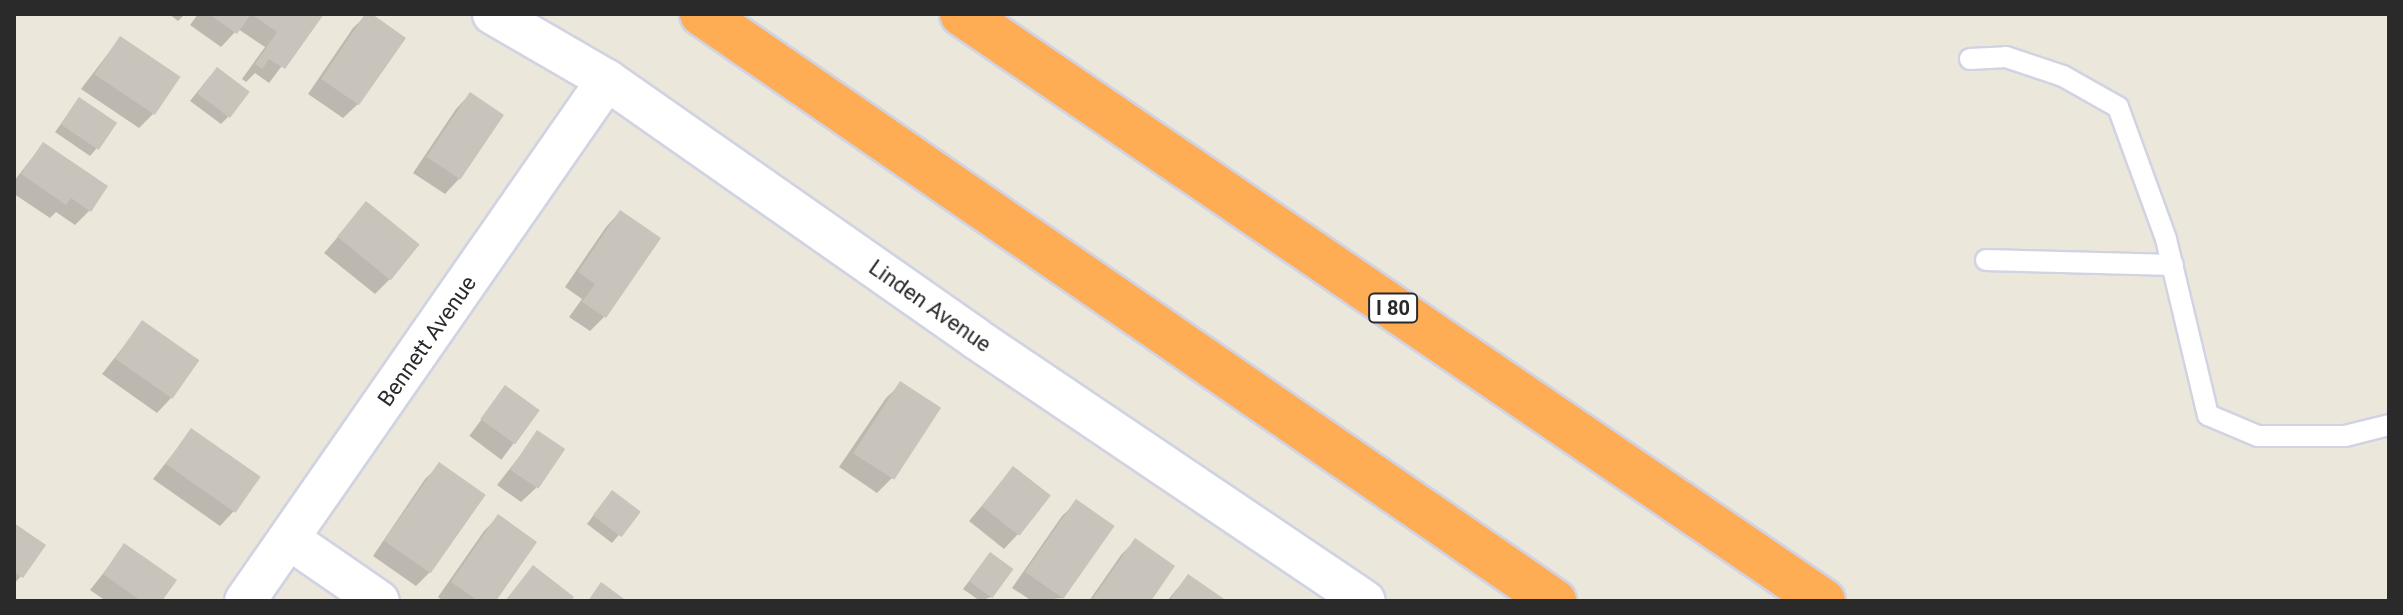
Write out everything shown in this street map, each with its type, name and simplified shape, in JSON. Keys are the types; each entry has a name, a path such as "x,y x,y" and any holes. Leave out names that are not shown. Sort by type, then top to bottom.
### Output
{"highway":[{"path":"702,14 1554,601"},
{"name":"I 80","path":"962,14 1823,601"}],"street":[{"name":"Linden Avenue","path":"493,14 607,80 975,338 1365,601"},
{"name":"Bennett Avenue","path":"245,601 607,80"},
{"path":"289,539 379,601"}],"lane":[{"path":"1970,59 2006,57 2063,76 2118,107 2146,179 2173,265 2208,415 2258,436 2345,436 2389,425"},
{"path":"1986,260 2173,265"}],"building":[{"path":"209,14 251,14 237,34"},
{"path":"251,14 324,14 285,69 269,59 262,69 255,64 277,32"},
{"path":"365,14 372,14 406,38 359,105 321,79"},
{"path":"120,36 181,77 155,115 94,74"},
{"path":"217,67 250,92 230,118 197,93"},
{"path":"470,92 504,115 460,180 426,157"},
{"path":"79,97 117,123 99,150 61,124"},
{"path":"43,142 108,186 91,212 71,198 66,205 21,174"},
{"path":"366,201 420,244 391,280 337,237"},
{"path":"620,210 661,238 606,318 582,302 595,284 578,272"},
{"path":"142,320 199,360 172,399 115,359"},
{"path":"900,381 941,408 894,480 853,453"},
{"path":"505,385 540,410 515,444 480,419"},
{"path":"191,428 261,477 235,513 166,464"},
{"path":"537,430 565,449 538,489 510,470"},
{"path":"439,462 486,495 431,573 384,541"},
{"path":"1013,466 1051,496 1019,536 982,506"},
{"path":"612,490 641,512 621,537 593,516"},
{"path":"1076,499 1115,526 1063,599 1025,572"},
{"path":"498,514 537,542 496,601 478,601 451,582"},
{"path":"14,523 46,545 23,578 14,572"},
{"path":"1135,538 1175,566 1151,601 1091,601"},
{"path":"124,543 177,580 162,601 141,601 103,574"},
{"path":"990,552 1013,569 992,598 969,581"},
{"path":"533,565 574,597 571,601 505,601"},
{"path":"1188,574 1227,601 1169,601"},
{"path":"601,582 627,601 588,601"}]}
